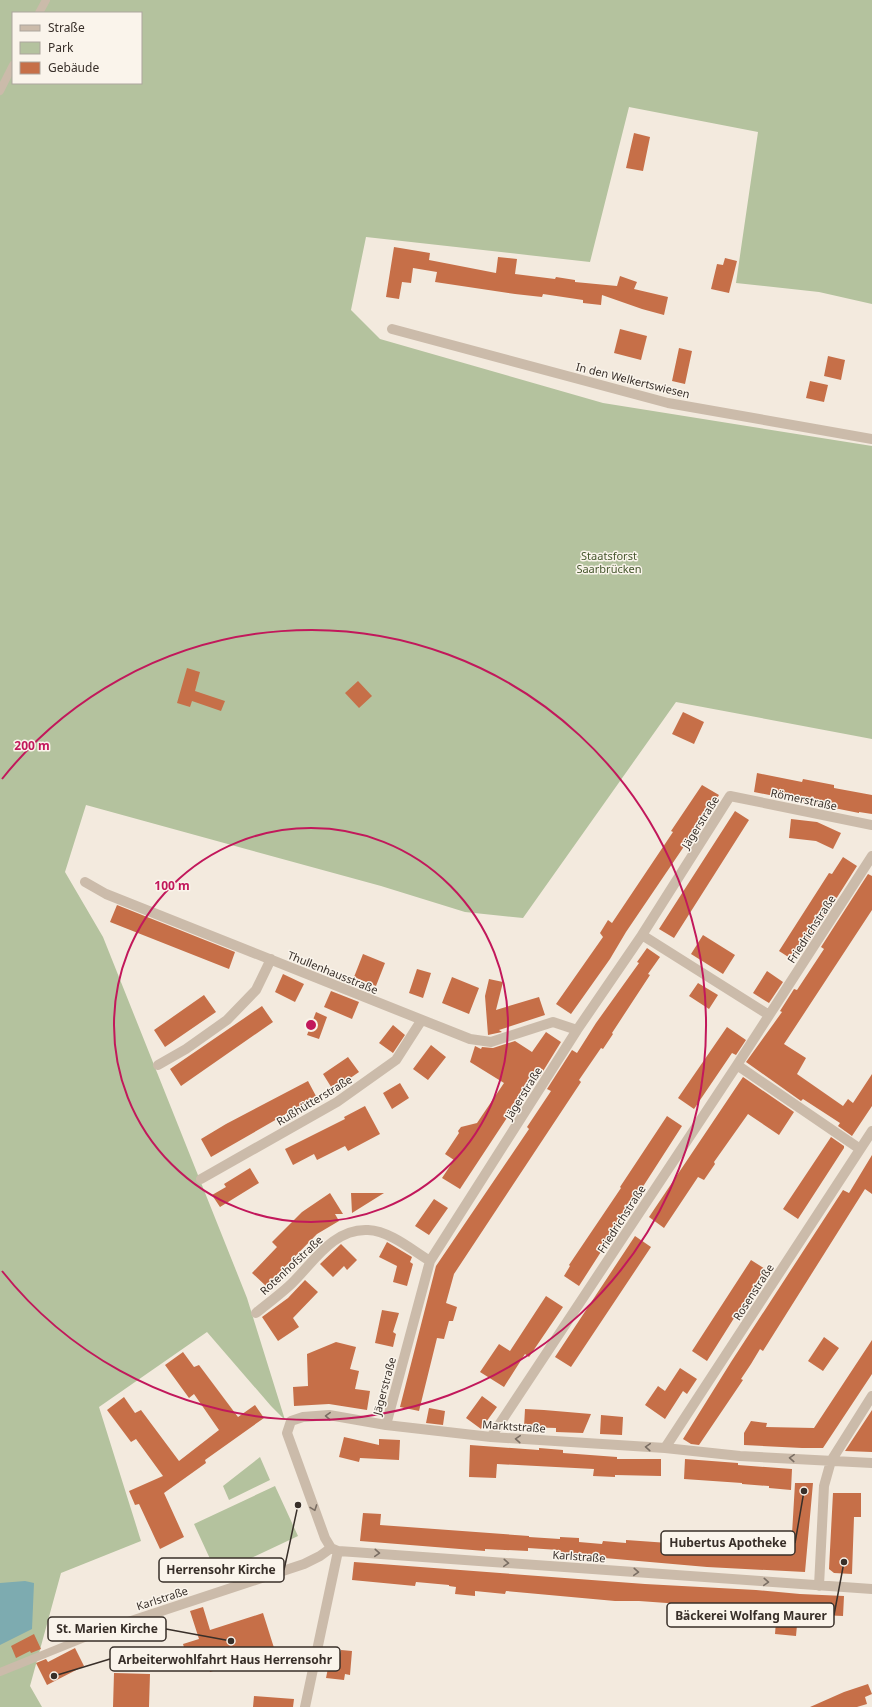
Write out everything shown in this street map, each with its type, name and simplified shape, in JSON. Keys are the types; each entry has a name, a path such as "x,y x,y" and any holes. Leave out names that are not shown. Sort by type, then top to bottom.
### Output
{"street":[{"name":"In den Welkertswiesen","path":"392,329 668,403 872,439"},
{"name":"Römerstraße","path":"730,796 872,826"},
{"name":"Jägerstraße","path":"386,1425 430,1261 576,1030 642,935 730,796"},
{"name":"Friedrichstraße","path":"491,1437 770,1015 872,856"},
{"name":"Thullenhausstraße","path":"85,882 106,894 271,959 421,1021 470,1039 491,1042 553,1022 576,1030"},
{"path":"642,935 770,1015"},
{"path":"158,1066 186,1049 227,1020 256,990 271,959"},
{"name":"Rußhütterstraße","path":"202,1179 338,1102 396,1060 421,1021"},
{"path":"737,1065 860,1149"},
{"name":"Rosenstraße","path":"665,1448 872,1131"},
{"name":"Rotenhofstraße","path":"256,1313 289,1286 328,1245 338,1238 355,1230 369,1230 388,1236 430,1261"},
{"path":"819,1586 824,1486 831,1461 872,1396"},
{"name":"Marktstraße","path":"334,1549 325,1538 287,1433 291,1421 303,1417 329,1415 386,1425 491,1437 665,1448 740,1456 872,1463"},
{"path":"305,1707 334,1549"},
{"name":"Karlstraße","path":"104,1630 304,1564 334,1549 872,1590"}],"lane":[{"path":"40,12 46,0"},
{"path":"0,91 12,67"},
{"path":"0,1672 104,1630"}],"green space":[{"name":"Staatsforst Saarbrücken","path":"0,0 872,0 872,304 819,292 736,283 758,132 629,107 590,262 366,237 351,310 380,339 603,403 872,446 872,739 676,702 523,918 465,912 381,886 86,805 65,872 103,937 247,1298 285,1420 207,1332 99,1407 141,1541 61,1573 30,1686 42,1707 0,1707"},
{"path":"260,1457 270,1480 229,1500 223,1486"},
{"path":"275,1486 298,1536 217,1574 194,1524"}],"water":[{"path":"25,1581 34,1583 32,1629 0,1645 0,1583"}],"building":[{"path":"634,133 650,137 643,171 626,168"},
{"path":"394,247 430,253 429,260 496,273 498,257 517,259 515,274 555,279 556,277 575,280 575,282 617,286 620,276 637,282 634,289 668,297 664,315 602,295 601,305 583,303 583,300 543,294 542,297 515,294 435,282 437,272 413,268 411,283 402,282 399,299 386,297"},
{"path":"725,258 737,261 729,293 711,289 717,264 723,265"},
{"path":"620,329 647,336 641,360 614,353"},
{"path":"679,348 692,351 685,384 672,381"},
{"path":"828,356 845,360 841,380 824,376"},
{"path":"810,381 828,385 824,402 806,398"},
{"path":"187,668 200,672 195,691 225,701 221,711 192,701 190,707 177,703"},
{"path":"358,681 372,696 359,708 345,693"},
{"path":"683,712 704,722 694,744 672,734"},
{"path":"757,773 802,782 803,779 834,785 834,788 872,795 872,814 859,813 754,792"},
{"path":"702,785 719,795 703,820 704,821 689,843 687,842 626,932 610,959 571,1014 556,1004 603,937 600,933 608,920 612,923 673,832 671,831"},
{"path":"735,811 749,820 674,938 659,929"},
{"path":"791,819 817,822 841,833 833,849 816,841 789,838"},
{"path":"843,857 857,866 810,940 807,938 793,960 779,951 829,873 832,874"},
{"path":"868,874 872,876 872,910 784,1044 806,1058 797,1074 843,1106 848,1099 853,1103 872,1074 872,1106 852,1136 838,1126 840,1123 803,1099 801,1101 746,1062 782,1012 780,1011 794,989 797,990 824,949 821,947"},
{"path":"117,905 235,952 229,969 110,922"},
{"path":"703,935 735,955 723,974 691,954"},
{"path":"647,948 660,957 648,974 650,975 603,1049 601,1048 579,1080 581,1082 454,1274 446,1303 457,1307 453,1321 449,1321 444,1339 437,1338 419,1411 400,1407 436,1266 529,1129 527,1127 551,1091 547,1089 572,1050 577,1053 596,1023 639,963 637,962"},
{"path":"363,954 385,963 376,986 354,977"},
{"path":"417,969 431,973 423,998 409,993"},
{"path":"767,971 783,982 769,1003 753,993"},
{"path":"283,974 304,984 295,1002 275,992"},
{"path":"452,977 479,988 469,1014 442,1003"},
{"path":"489,979 503,982 496,1010 539,997 545,1015 499,1030 502,1032 488,1035 485,996"},
{"path":"698,983 718,995 709,1009 689,996"},
{"path":"331,991 359,1002 352,1019 324,1007"},
{"path":"204,995 216,1012 165,1047 154,1030"},
{"path":"262,1006 273,1022 181,1086 170,1069"},
{"path":"316,1012 327,1017 319,1039 307,1035"},
{"path":"393,1025 405,1035 393,1053 379,1043"},
{"path":"727,1027 746,1040 736,1055 732,1053 694,1109 678,1098"},
{"path":"546,1032 561,1042 537,1081 533,1079 460,1189 442,1178 454,1160 445,1154 459,1133 458,1131 461,1127 477,1123 504,1083 470,1062 475,1046 481,1049 482,1047 493,1048 515,1041 532,1052"},
{"path":"431,1045 446,1057 428,1080 413,1069"},
{"path":"348,1057 359,1072 333,1090 323,1074"},
{"path":"743,1077 794,1112 779,1135 748,1114 714,1162 715,1164 704,1180 698,1177 664,1228 649,1217"},
{"path":"308,1081 317,1098 291,1111 211,1157 201,1139 226,1124"},
{"path":"400,1083 409,1098 392,1109 383,1093"},
{"path":"365,1106 380,1134 348,1151 345,1146 317,1160 314,1154 293,1165 285,1149 345,1119 344,1117"},
{"path":"667,1116 682,1126 579,1286 564,1276 570,1266 569,1265"},
{"path":"831,1137 844,1146 844,1148 798,1219 783,1209"},
{"path":"872,1155 872,1194 865,1189 763,1351 760,1349 741,1379 743,1380 699,1445 691,1444 683,1439 731,1362 843,1190 849,1193"},
{"path":"250,1168 259,1183 220,1207 212,1195 226,1187 224,1184"},
{"path":"330,1193 343,1214 335,1214 339,1221 317,1234 266,1286 252,1273 277,1247 272,1242 302,1212"},
{"path":"351,1193 384,1193 352,1213"},
{"path":"434,1199 448,1208 429,1235 415,1226"},
{"path":"635,1236 651,1247 571,1367 555,1357"},
{"path":"387,1242 412,1257 410,1262 413,1264 407,1286 393,1282 397,1266 379,1257"},
{"path":"341,1244 357,1260 347,1270 344,1266 333,1277 320,1264"},
{"path":"751,1260 765,1269 707,1361 692,1351"},
{"path":"305,1280 318,1292 293,1318 299,1327 278,1341 262,1317 288,1298"},
{"path":"546,1296 563,1307 529,1357 525,1354 504,1387 480,1372 499,1344 510,1351"},
{"path":"382,1310 399,1313 393,1332 396,1334 393,1347 375,1343"},
{"path":"824,1337 839,1348 823,1371 808,1361"},
{"path":"872,1340 872,1374 823,1448 744,1445 744,1433 751,1421 767,1423 766,1427 814,1428"},
{"path":"336,1342 356,1347 350,1369 359,1371 355,1389 370,1391 367,1410 329,1404 294,1406 293,1387 308,1386 307,1354"},
{"path":"183,1352 194,1367 199,1365 238,1417 255,1405 264,1418 205,1460 206,1463 164,1493 184,1537 160,1549 139,1504 135,1505 129,1491 163,1476 136,1439 131,1442 107,1410 124,1397 135,1413 141,1410 179,1461 219,1430 194,1394 189,1398 165,1365"},
{"path":"680,1368 697,1379 687,1394 683,1391 665,1419 645,1405 658,1386 665,1391"},
{"path":"482,1396 497,1407 481,1429 466,1418"},
{"path":"429,1408 445,1411 443,1425 426,1423"},
{"path":"525,1409 591,1414 583,1433 556,1432 556,1428 524,1427"},
{"path":"872,1410 872,1452 845,1451"},
{"path":"601,1415 623,1417 622,1435 600,1434"},
{"path":"344,1437 379,1445 379,1439 400,1440 399,1460 360,1458 359,1462 339,1457"},
{"path":"470,1445 539,1450 539,1448 563,1450 563,1453 617,1457 617,1459 661,1459 661,1476 593,1476 594,1469 497,1464 496,1478 469,1477"},
{"path":"685,1459 792,1469 791,1490 742,1483 684,1479"},
{"path":"795,1483 813,1483 805,1572 707,1567 593,1557 593,1559 578,1558 578,1555 559,1554 559,1550 528,1548 528,1551 485,1549 485,1551 360,1541 363,1513 381,1514 380,1525 529,1537 560,1539 560,1537 579,1538 579,1542 602,1544 603,1541 626,1543 626,1540 780,1551 782,1536 792,1534"},
{"path":"833,1493 861,1493 861,1517 854,1517 852,1574 834,1573 829,1569"},
{"path":"354,1562 645,1584 844,1596 843,1616 798,1614 796,1636 775,1634 777,1609 751,1607 750,1609 639,1601 615,1601 506,1591 505,1594 475,1591 475,1596 455,1594 456,1587 449,1585 416,1582 415,1586 352,1580"},
{"path":"203,1607 210,1630 263,1613 275,1651 210,1672 207,1664 191,1670 183,1644 199,1639 190,1611"},
{"path":"34,1634 41,1649 31,1653 30,1651 16,1658 11,1646"},
{"path":"75,1648 84,1666 47,1685 36,1663 46,1659 48,1662"},
{"path":"341,1650 352,1651 350,1675 345,1674 344,1680 326,1678 331,1653 340,1654"},
{"path":"114,1673 150,1674 149,1707 113,1707"},
{"path":"868,1684 872,1694 865,1697 867,1704 857,1707 810,1707 844,1692"},
{"path":"254,1696 294,1699 293,1707 253,1707"}],"place":[{"name":"Hubertus Apotheke","path":"804,1491"},
{"name":"Herrensohr Kirche","path":"298,1505"},
{"name":"Bäckerei Wolfang Maurer","path":"844,1562"},
{"name":"St. Marien Kirche","path":"231,1641"},
{"name":"Arbeiterwohlfahrt Haus Herrensohr","path":"54,1676"}]}
